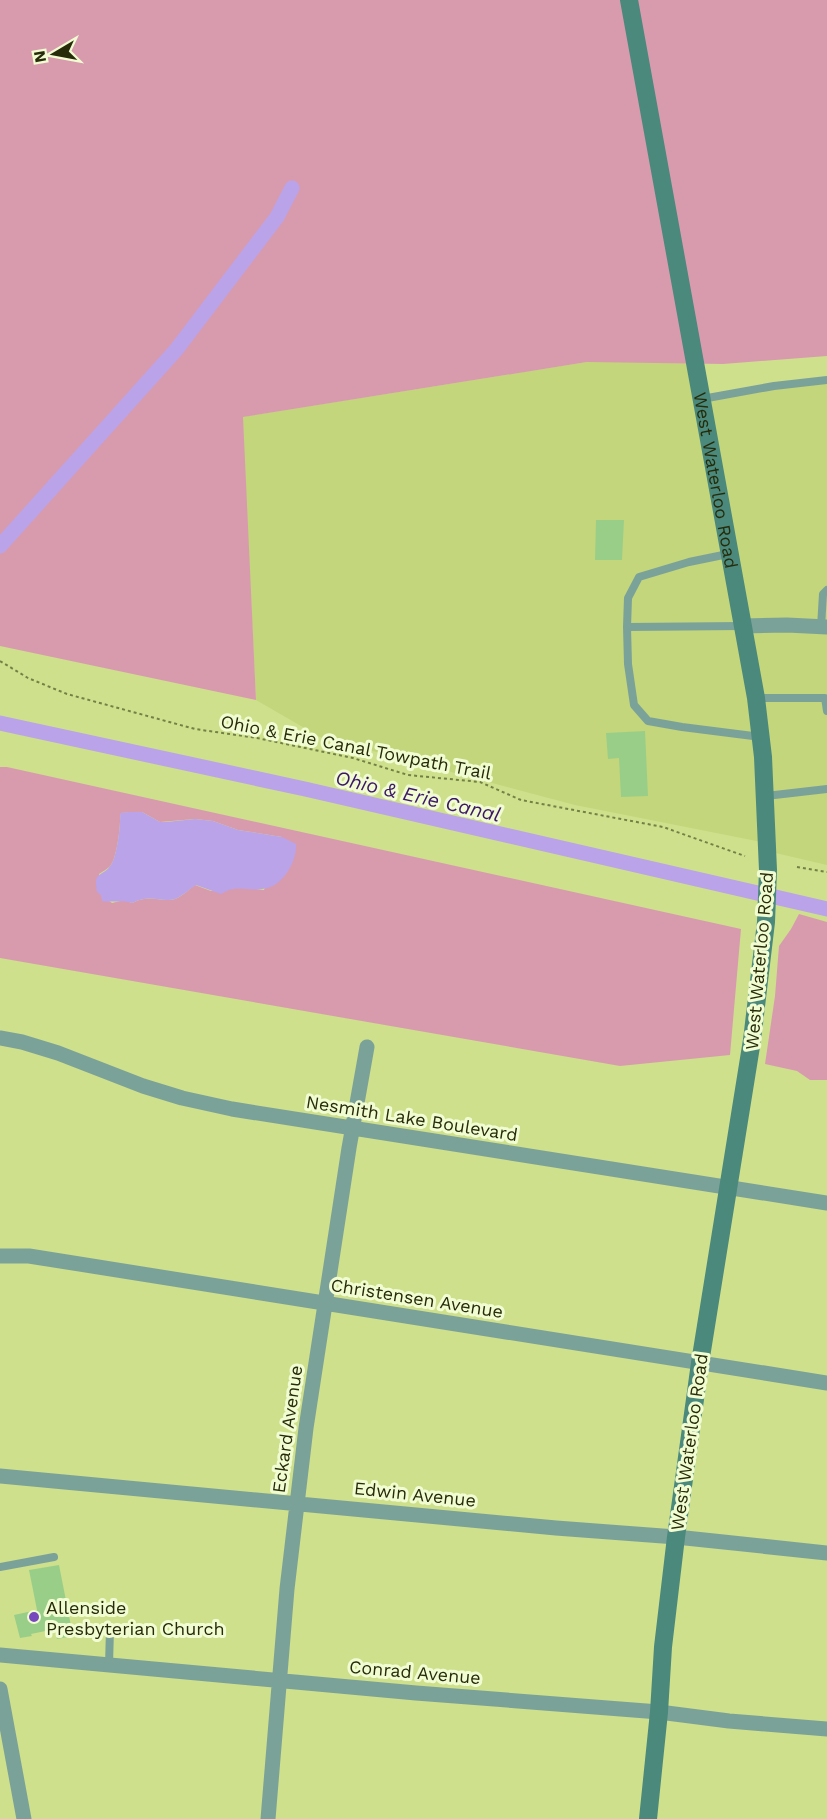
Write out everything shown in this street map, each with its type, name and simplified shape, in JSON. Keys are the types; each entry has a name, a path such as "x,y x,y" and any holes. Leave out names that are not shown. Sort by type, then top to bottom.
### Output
{"main road":[{"name":"West Waterloo Road","path":"629,0 756,698 761,737 768,870 766,922 753,1041 700,1363 676,1537 663,1647 648,1819"}],"street":[{"path":"743,626 824,627"},
{"name":"Nesmith Lake Boulevard","path":"0,1038 58,1053 142,1086 232,1109 827,1203"},
{"name":"Eckard Avenue","path":"268,1819 287,1589 306,1428 352,1128 367,1047"},
{"name":"Christensen Avenue","path":"0,1256 29,1256 827,1383"},
{"name":"Edwin Avenue","path":"0,1476 676,1537 827,1553"},
{"name":"Conrad Avenue","path":"0,1655 659,1712 827,1730"},
{"path":"0,1689 24,1819"}],"lane":[{"path":"702,399 774,386 827,380"},
{"path":"730,554 689,562 639,577 628,598 627,664 634,705 648,721 761,737"},
{"path":"824,627 823,594 827,590"},
{"path":"627,627 743,626"},
{"path":"756,698 825,698 827,711"},
{"path":"765,796 827,789"},
{"path":"0,1567 54,1557"},
{"path":"109,1665 110,1629"}],"path":[{"name":"Ohio & Erie Canal Towpath Trail","path":"0,661 28,678 67,694 186,726 353,758 408,775 480,782 521,800 663,827 745,856"},
{"path":"797,867 827,872"}],"shaded area":[{"path":"0,0 827,0 827,356 723,364 587,362 243,417 256,700 0,646"},
{"path":"587,362 695,362 702,398 827,380 827,865 767,851 767,843 575,805 320,737 256,700 242,417"},
{"path":"0,767 741,929 730,1055 620,1066 0,958","holes":["142,812 160,822 195,819 213,821 238,830 282,837 264,890 242,887 211,891 195,885 175,899 150,898 132,903 124,900 112,903 101,895 99,874 113,861 118,840 120,813"]},
{"path":"142,812 160,822 195,819 213,821 238,830 282,837 296,844 296,851 287,873 269,888 237,889 221,894 196,885 175,899 150,898 132,903 102,901 101,895 97,892 96,880 113,861 118,840 120,813"},
{"path":"799,914 827,922 827,1080 810,1080 797,1071 765,1064 775,996 779,946"}],"building":[{"path":"596,520 624,520 622,560 595,560"},
{"path":"645,731 648,796 621,797 619,758 608,759 606,733"},
{"path":"59,1565 73,1636 57,1639 55,1629 20,1638 14,1615 37,1610 29,1570"}],"waterway":[{"path":"0,546 176,350 277,217 292,188"},
{"name":"Ohio & Erie Canal","path":"0,723 305,789 827,909"}],"place":[{"name":"Allenside Presbyterian Church","path":"34,1617"}]}
